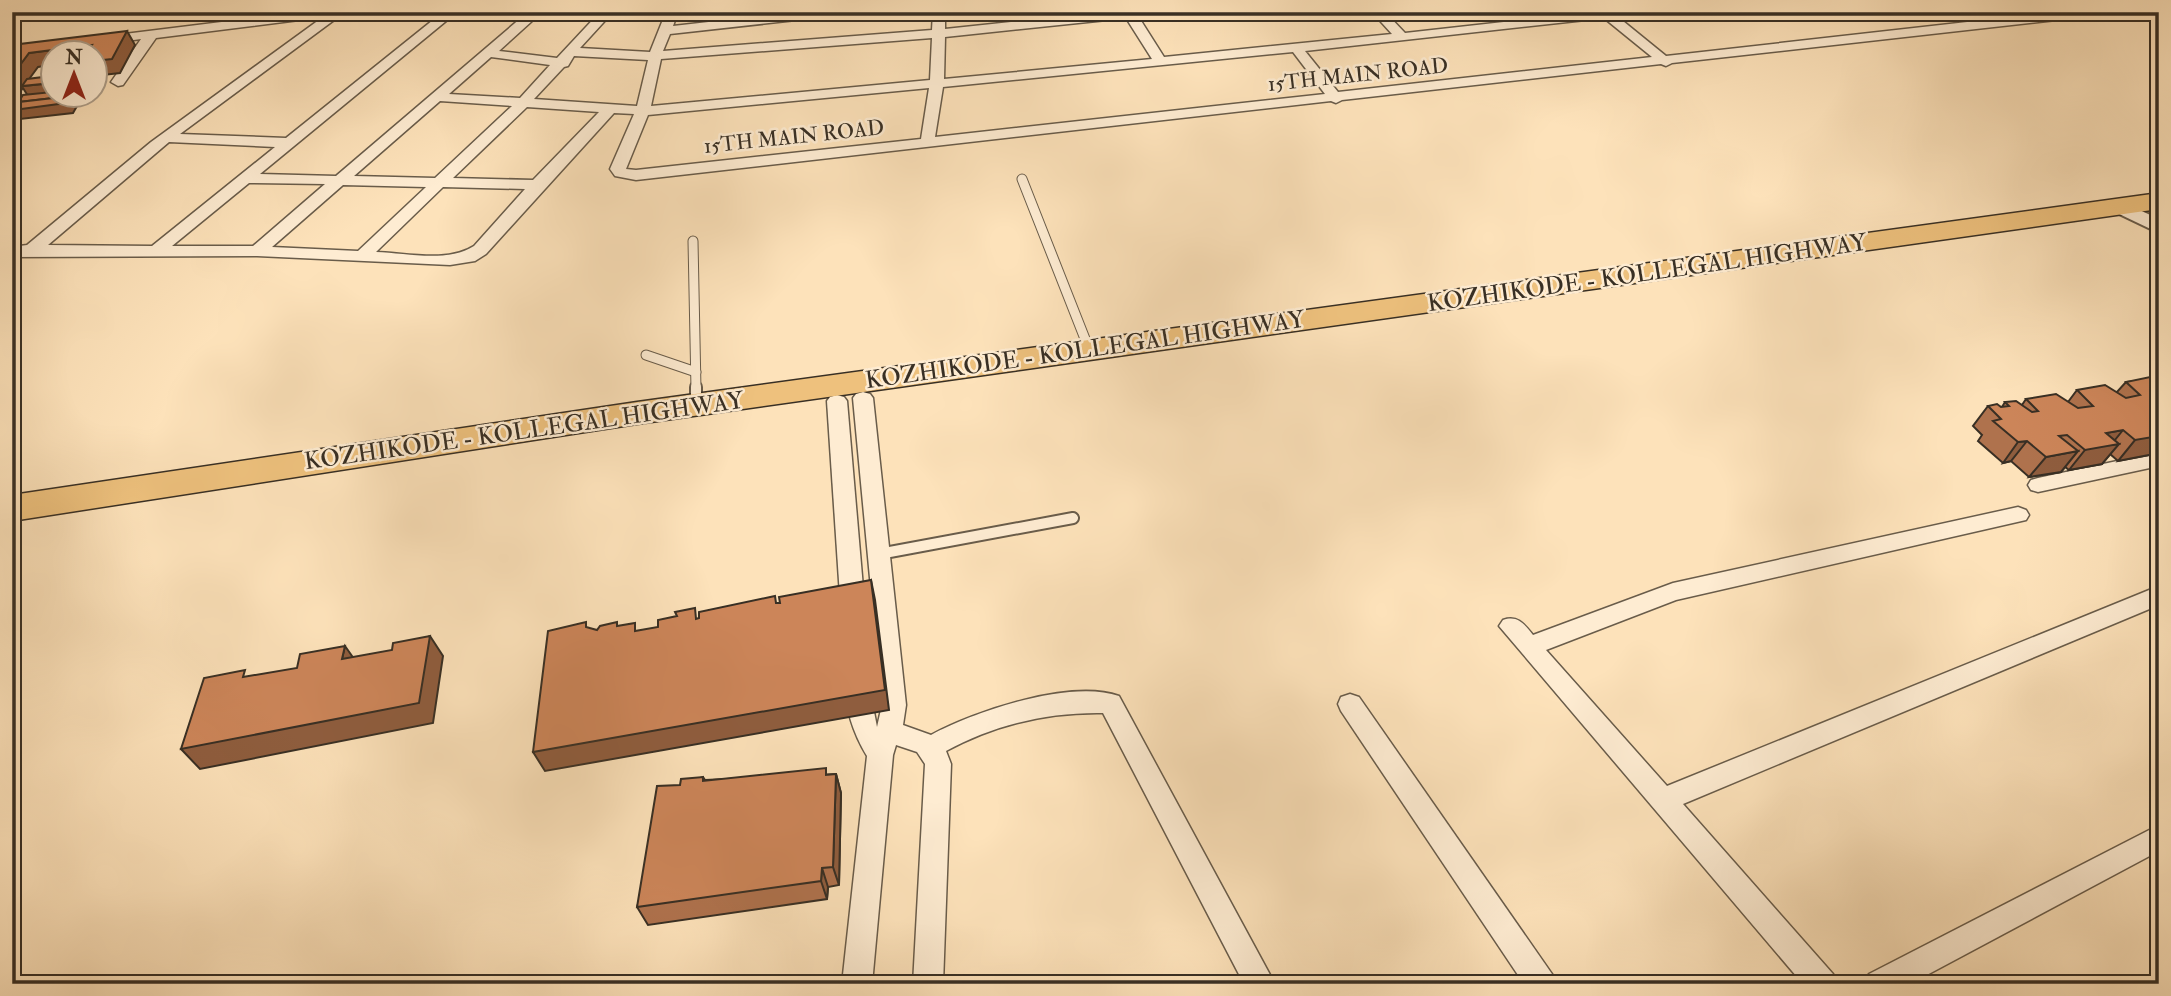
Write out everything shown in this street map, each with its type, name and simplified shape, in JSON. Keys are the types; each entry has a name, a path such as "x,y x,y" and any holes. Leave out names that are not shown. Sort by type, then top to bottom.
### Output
{"main road":[{"name":"KOZHIKODE - KOLLEGAL HIGHWAY","path":"12,508 1089,349 2147,213"},
{"path":"12,518 2147,213"}],"street":[{"path":"215,27 238,12"},
{"path":"108,40 337,12"},
{"path":"32,250 166,138 337,12"},
{"path":"154,252 451,12"},
{"path":"257,251 536,12"},
{"path":"361,257 525,101 607,12"},
{"path":"643,111 655,56 672,12"},
{"path":"664,31 833,12"},
{"path":"927,144 937,84 936,34 939,12"},
{"path":"1378,12 1404,38"},
{"path":"437,97 643,111 1298,50 1628,12"},
{"name":"15TH MAIN ROAD","path":"643,111 618,169 620,173 627,175 927,144 2092,12"},
{"path":"488,53 568,57 655,56 936,34 1135,13 1160,61"},
{"path":"1606,13 1666,62"},
{"path":"118,82 151,35"},
{"path":"1298,50 1336,99"},
{"path":"12,252 257,251 450,260 474,255 610,108"},
{"path":"166,138 291,143"},
{"path":"248,178 537,185"},
{"path":"850,400 879,554 894,705 884,744 857,984"},
{"path":"850,400 855,629"},
{"path":"2038,485 2159,459"},
{"path":"1530,647 1562,632 1673,592 2018,515"},
{"path":"1663,800 2159,594"},
{"path":"1511,626 1823,984"},
{"path":"858,669 865,730 884,744 925,742 931,747 938,764 928,984"},
{"path":"931,747 957,732 1000,716 1088,702 1110,704 1260,984"},
{"path":"1350,704 1542,984"},
{"path":"1879,984 2159,837"}],"lane":[{"path":"1022,179 1089,349"},
{"path":"693,241 696,406"},
{"path":"646,355 696,372"},
{"path":"879,554 1073,518"}],"building":[{"path":"127,31 112,59 108,59 108,38 70,38"},
{"path":"38,42 38,52 29,53 12,76 12,45"},
{"path":"38,78 38,84 22,86 27,79"},
{"path":"38,93 38,100 17,104 23,95"},
{"path":"38,100 38,107 14,110 19,102"},
{"path":"2155,376 2159,379 2159,436 2135,440 2123,430 2106,433 2119,444 2085,450 2067,435 2059,436 2078,451 2046,457 2027,441 2018,442 1993,421 2001,419 1988,406 2009,406 2005,402 2016,401 2032,412 2038,411 2026,399 2056,394 2078,408 2093,406 2077,390 2105,385 2126,398 2140,395 2126,382"},
{"path":"871,580 885,690 533,752 548,631 586,622 586,627 597,630 600,626 617,622 617,626 635,623 635,631 658,627 658,620 677,616 675,612 695,608 696,619 699,618 699,612 775,596 776,603 780,603 779,597"},
{"path":"430,636 419,703 181,749 204,678 245,670 243,677 297,668 300,654 345,646 342,659 392,650 393,643"},
{"path":"826,768 826,775 836,774 833,867 822,868 821,881 637,907 657,786 680,785 681,779 703,777 703,781"}]}
